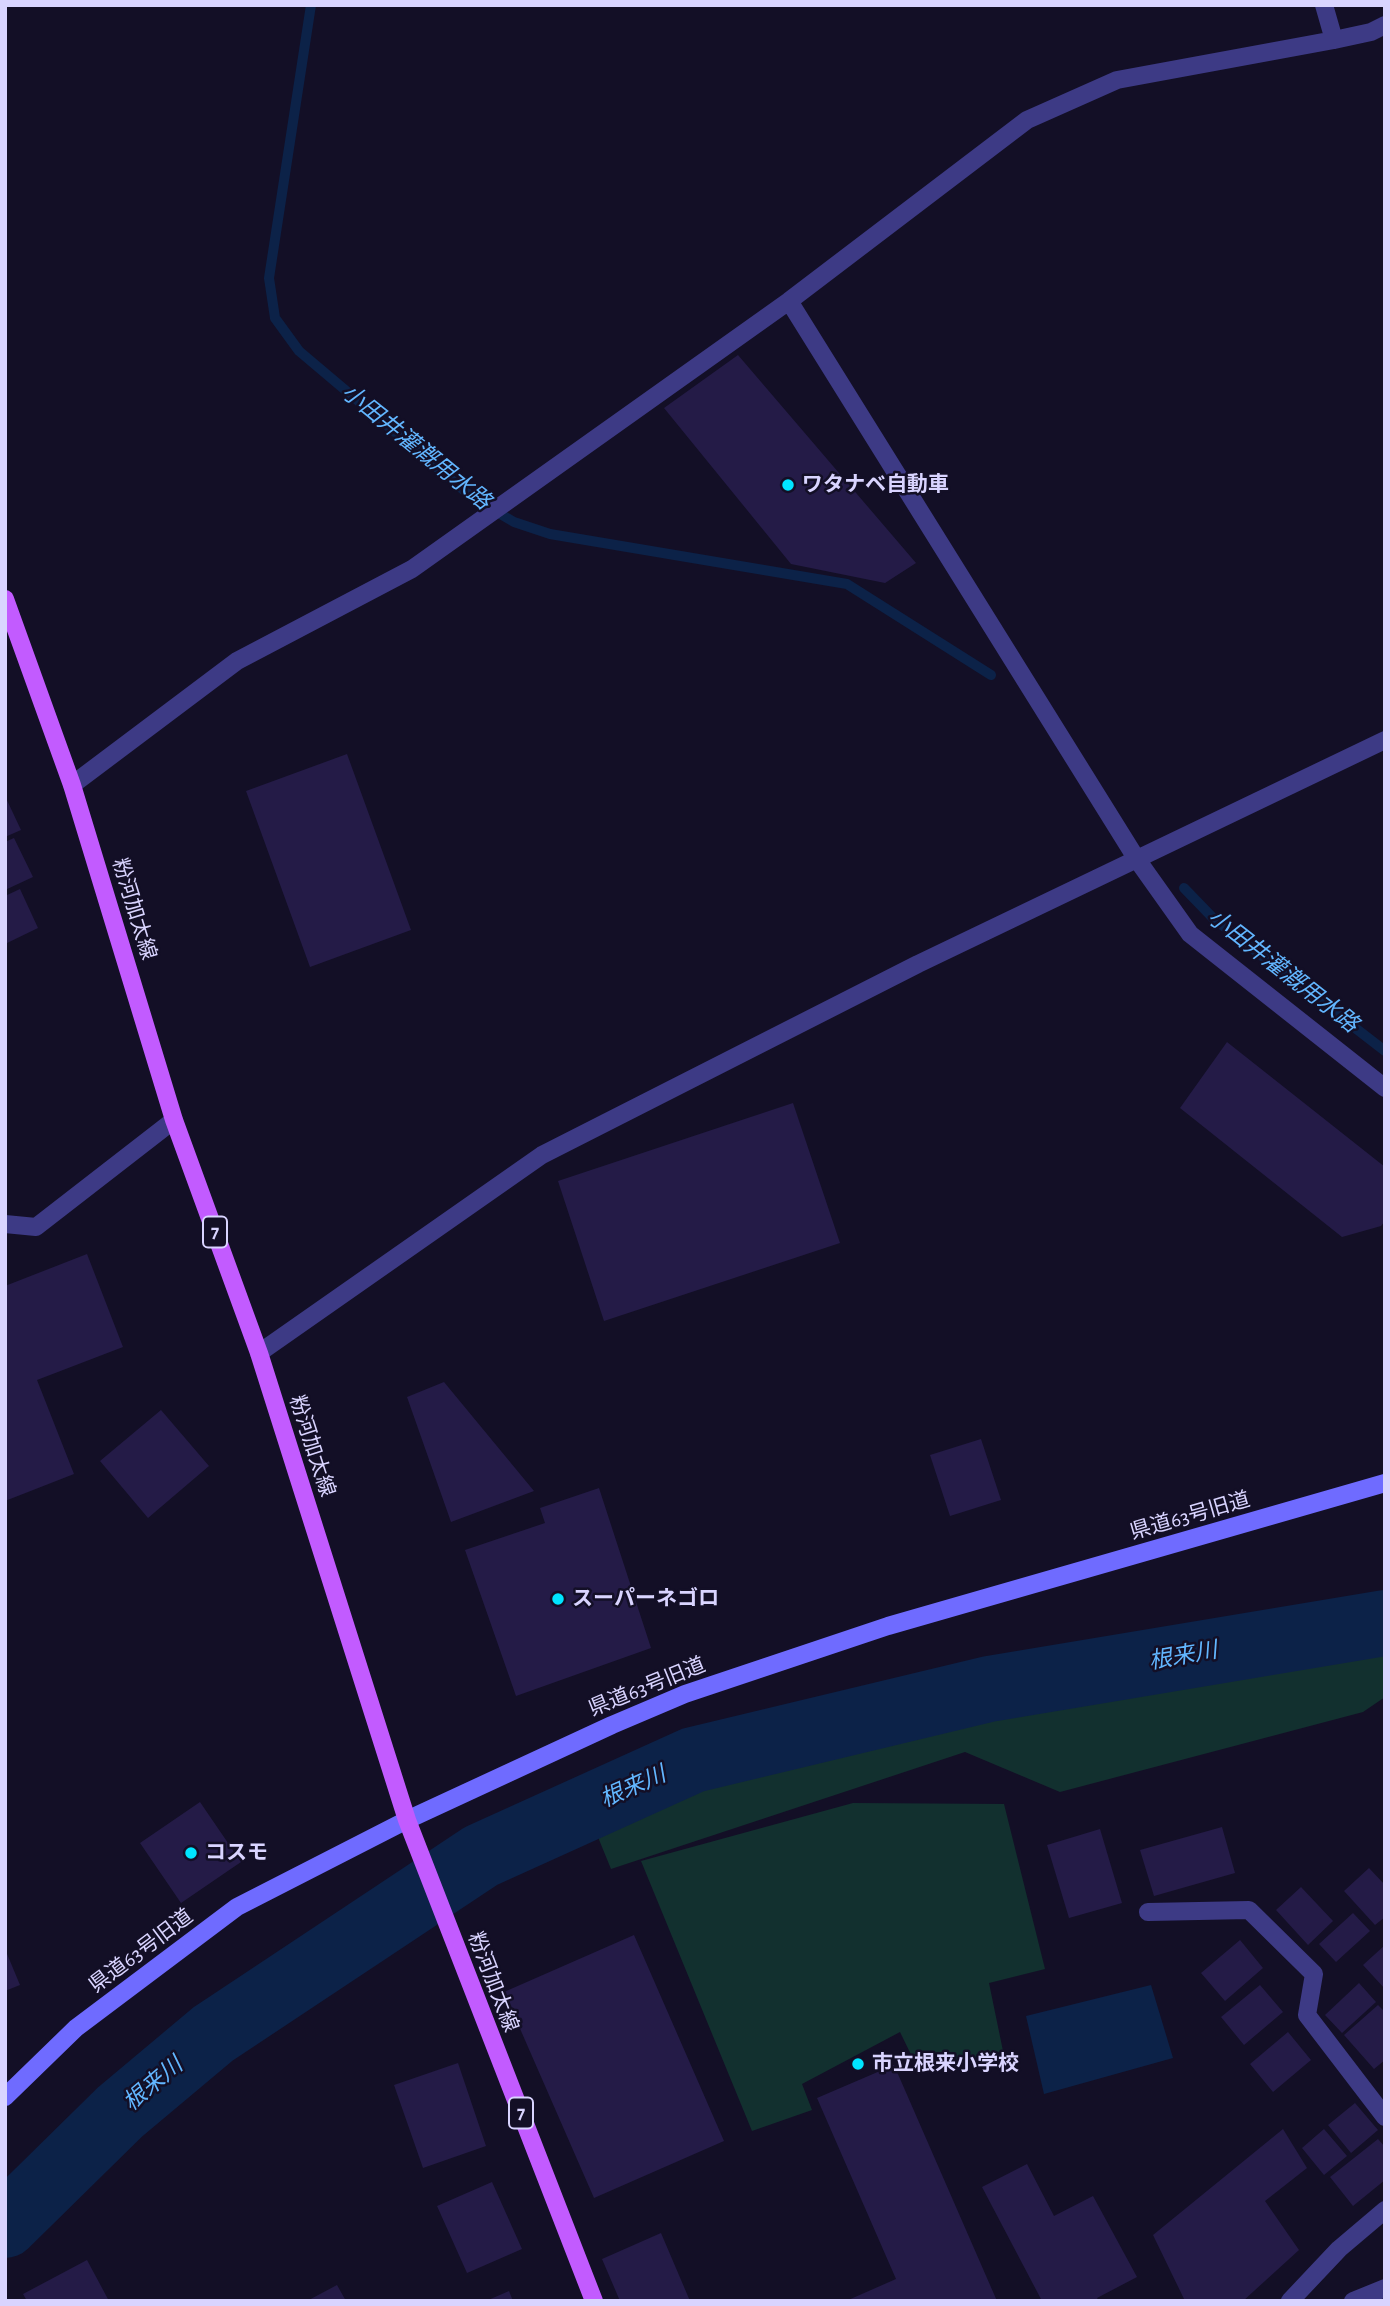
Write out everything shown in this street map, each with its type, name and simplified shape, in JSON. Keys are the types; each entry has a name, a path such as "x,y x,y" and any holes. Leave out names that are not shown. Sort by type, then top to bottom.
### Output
{"main road":[{"name":"粉河加太線","path":"5,599 72,785 174,1120 259,1353 422,1866 594,2301"}],"street":[{"path":"1324,5 1334,40"},
{"path":"72,785 237,661 412,569 789,301 1027,120 1117,80 1334,40 1371,32 1385,25"},
{"path":"789,301 1136,858 1190,934 1385,1088"},
{"path":"259,1353 542,1155 1136,858 1385,740"},
{"path":"5,1224 36,1227 174,1120"},
{"name":"県道63号旧道","path":"5,2097 76,2028 237,1907 407,1820 685,1694 888,1626 1385,1483"},
{"path":"1148,1912 1248,1910 1314,1974 1307,2015 1385,2117"},
{"path":"1290,2301 1339,2249 1385,2210"},
{"path":"1353,2301 1385,2288"}],"green space":[{"path":"1385,1603 1385,1697 1363,1712 1060,1792 965,1752 611,1869 591,1820 725,1763 1010,1704 1231,1678 1356,1652"},
{"path":"853,1803 1004,1804 1045,1969 989,1983 1003,2051 920,2073 900,2032 802,2084 812,2110 752,2131 641,1861"}],"water":[{"path":"1151,1985 1173,2058 1044,2094 1026,2016"}],"building":[{"name":"ワタナベ自動車","path":"738,355 916,563 885,583 791,564 664,408"},
{"path":"347,754 411,930 310,967 246,791"},
{"path":"5,796 21,830 5,837"},
{"path":"14,838 33,877 5,890 5,842"},
{"path":"20,889 38,928 5,944 5,896"},
{"path":"1227,1042 1385,1167 1385,1221 1381,1226 1342,1237 1180,1108"},
{"path":"793,1103 840,1243 604,1321 558,1181"},
{"path":"87,1254 123,1347 37,1380 74,1474 5,1501 5,1286"},
{"path":"444,1382 534,1491 451,1522 407,1397"},
{"path":"161,1410 209,1466 148,1518 100,1461"},
{"path":"981,1439 1001,1500 950,1516 930,1455"},
{"name":"スーパーネゴロ","path":"599,1488 651,1648 516,1696 465,1550 545,1523 540,1508"},
{"path":"200,1802 241,1862 181,1903 140,1843"},
{"path":"1222,1827 1235,1873 1154,1896 1140,1850"},
{"path":"1100,1829 1122,1903 1069,1918 1047,1845"},
{"path":"1369,1868 1385,1885 1385,1917 1375,1925 1344,1891"},
{"path":"1301,1887 1333,1921 1308,1945 1276,1910"},
{"path":"1353,1913 1370,1931 1336,1962 1319,1944"},
{"path":"634,1935 724,2141 594,2198 504,1992"},
{"path":"1240,1940 1263,1968 1225,2001 1201,1973"},
{"path":"1385,1945 1385,1989 1363,1965"},
{"path":"5,1949 20,1985 5,1991"},
{"path":"1359,1983 1376,2002 1342,2033 1325,2015"},
{"path":"1260,1985 1283,2012 1244,2045 1221,2017"},
{"path":"1378,2005 1385,2012 1385,2060 1374,2069 1344,2035"},
{"path":"1288,2032 1311,2060 1273,2092 1250,2064"},
{"path":"458,2063 486,2146 423,2168 394,2085"},
{"path":"894,2065 997,2301 846,2301 896,2279 817,2098"},
{"path":"1355,2103 1378,2130 1351,2153 1328,2125"},
{"path":"1283,2129 1307,2168 1265,2201 1299,2250 1243,2301 1185,2301 1153,2235"},
{"path":"1324,2129 1347,2156 1324,2175 1302,2148"},
{"path":"1378,2139 1385,2147 1385,2180 1353,2206 1330,2177"},
{"path":"1027,2164 1054,2216 1093,2196 1137,2277 1097,2298 1099,2301 1042,2301 982,2187"},
{"path":"492,2182 522,2249 467,2273 437,2206"},
{"path":"661,2233 690,2301 620,2301 602,2259"},
{"path":"87,2260 109,2301 27,2301 23,2294"},
{"path":"337,2285 346,2301 307,2301"},
{"path":"509,2291 513,2301 486,2301"}],"waterway":[{"name":"小田井灌漑用水路","path":"311,5 269,278 275,318 299,351 473,498 514,522 550,534 847,584 991,675"},
{"name":"小田井灌漑用水路","path":"1184,888 1213,918 1385,1051"},
{"name":"根来川","path":"5,2225 120,2112 213,2034 481,1856 693,1760 989,1689 1385,1623"}],"place":[{"name":"ワタナベ自動車","path":"788,485"},
{"name":"スーパーネゴロ","path":"558,1599"},
{"name":"コスモ","path":"191,1853"},
{"name":"市立根来小学校","path":"858,2064"}]}
